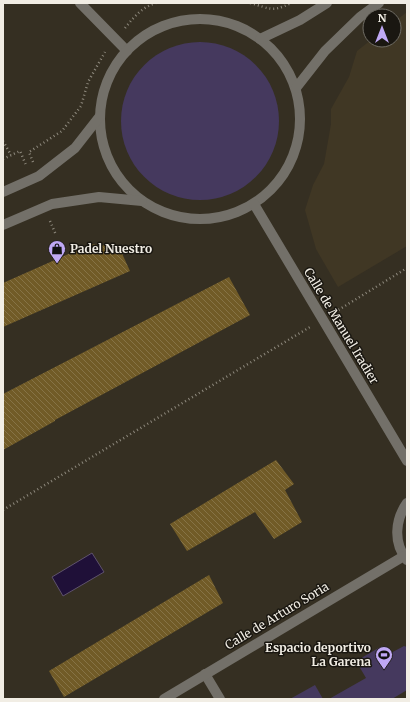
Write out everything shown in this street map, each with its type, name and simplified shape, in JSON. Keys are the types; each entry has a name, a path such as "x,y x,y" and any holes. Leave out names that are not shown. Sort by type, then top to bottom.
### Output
{"street":[{"path":"80,3 127,51"},
{"path":"260,38 300,20 327,3"},
{"path":"296,88 325,51 360,17 379,3"},
{"path":"206,19 235,25 260,38 282,61 296,88 301,122 294,155 280,181 254,204 228,216 198,219 170,215 142,201 118,177 104,150 100,116 102,98 107,82 115,65 127,51 149,32 177,22 206,19"},
{"path":"3,192 39,176 75,148 100,116"},
{"path":"3,225 52,204 99,197 142,201"},
{"name":"Calle de Manuel Iradier","path":"254,204 407,462"},
{"path":"405,558 398,541 397,526 402,510 407,503"},
{"name":"Calle de Arturo Soria","path":"164,699 405,558"},
{"path":"205,674 220,699"}],"path":[{"path":"39,176 29,152 62,131 81,106 88,82 97,64 115,38 139,12 149,5 156,3"},
{"path":"250,3 267,9 278,9 291,3"},
{"path":"3,141 11,155"},
{"path":"3,510 407,268"}],"shaded area":[{"path":"407,12 407,246 338,287 316,249 305,210 313,185 324,164 331,124 331,109 349,77 357,51 362,47 402,48 402,16"},
{"path":"200,42 230,48 244,55 256,65 266,77 273,91 279,121 273,151 266,165 256,177 244,187 230,194 200,200 170,194 156,187 144,177 134,165 127,151 121,121 127,91 134,77 144,65 156,55 170,48"},
{"path":"92,553 104,572 63,596 52,577"},
{"name":"Espacio deportivo La Garena","path":"382,646 387,655 404,646 407,647 407,690 392,699 329,699 366,678 356,661"},
{"name":"Espacio deportivo La Garena","path":"315,685 323,699 290,699"}],"building":[{"path":"91,244 119,247 130,271 3,327 3,283"},
{"path":"229,277 250,315 55,420 3,450 3,394"},
{"path":"276,460 294,484 285,490 302,522 274,539 255,512 187,551 170,524"},
{"path":"209,575 223,603 64,697 49,671"}],"place":[{"name":"Padel Nuestro","path":"57,264"},
{"name":"Espacio deportivo La Garena","path":"384,670"}]}
